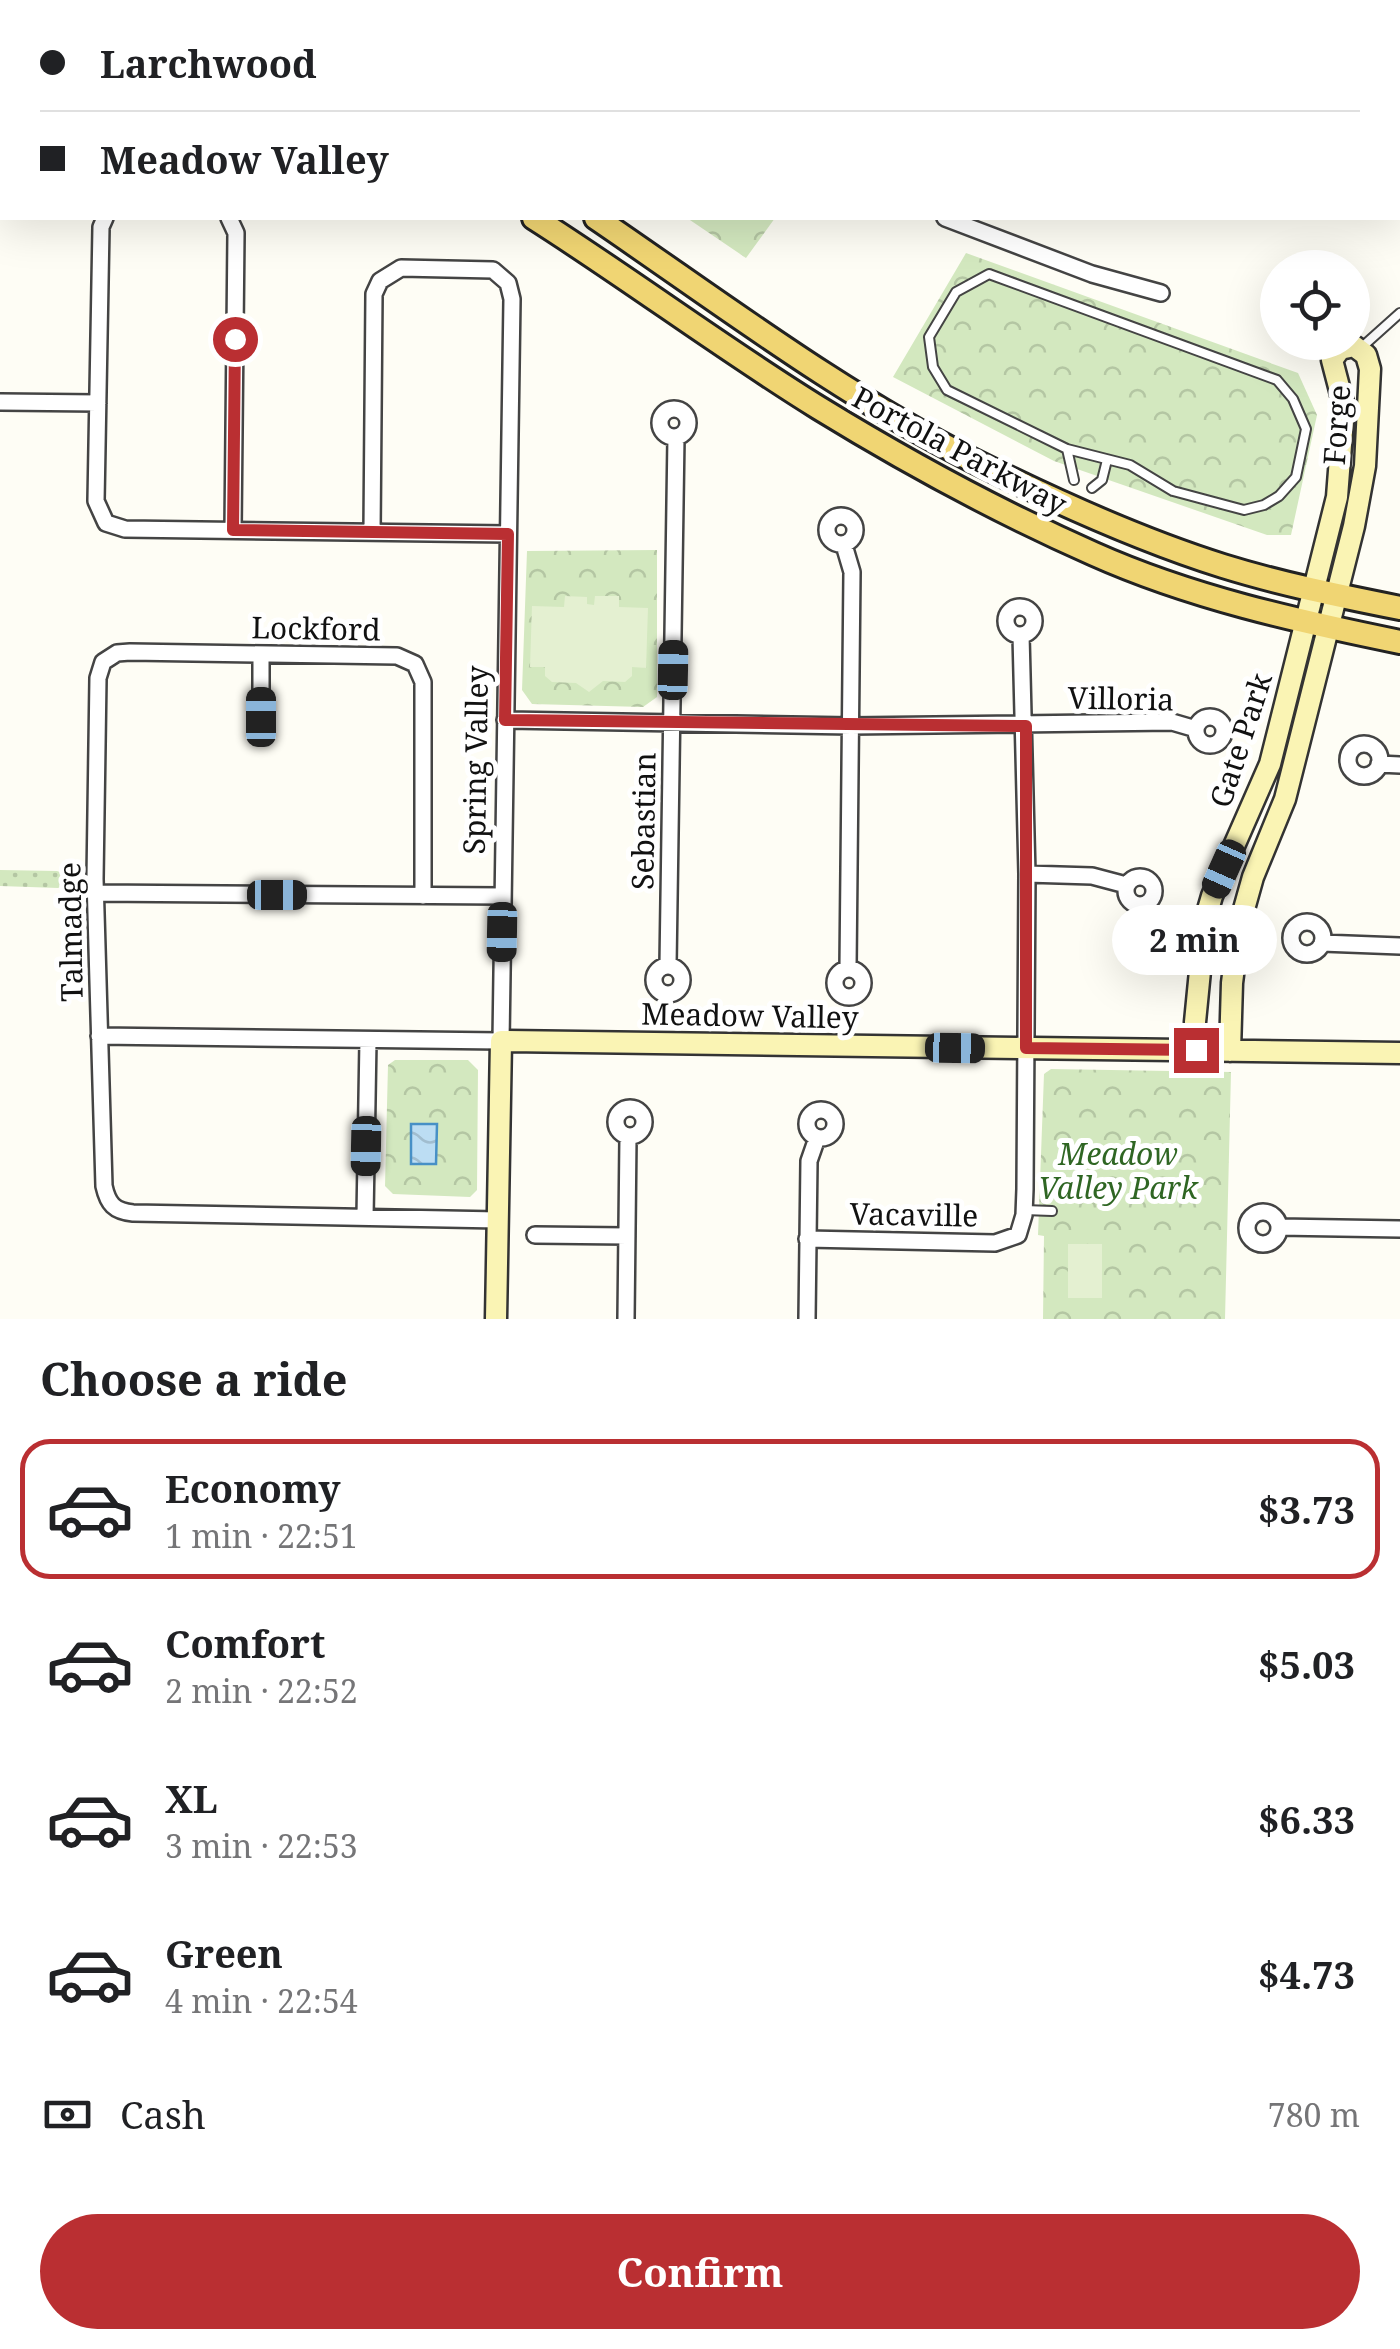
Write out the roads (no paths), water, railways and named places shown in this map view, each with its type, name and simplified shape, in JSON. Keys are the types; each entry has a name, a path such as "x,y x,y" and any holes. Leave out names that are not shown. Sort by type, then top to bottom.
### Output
{"main road":[{"name":"Portola Parkway","path":"537,220 817,406 964,492 1097,556 1222,600 1400,642"},
{"name":"Portola Parkway","path":"599,220 823,373 970,459 1132,532 1222,565 1400,608"}],"street":[{"path":"105,220 101,227 96,502 110,526 508,534"},
{"path":"230,220 236,233 233,530"},
{"path":"950,220 1092,274 1161,294"},
{"name":"Spring Valley","path":"372,532 374,294 380,280 401,268 493,270 508,283 512,298 496,1319"},
{"name":"Forge","path":"1326,593 1344,441 1343,393 1332,360"},
{"name":"Forge","path":"1318,624 1365,466 1370,369 1366,360"},
{"path":"0,402 98,403"},
{"name":"Sebastian","path":"668,965 676,437"},
{"path":"844,545 852,572 848,968"},
{"name":"Gate Park","path":"1196,1050 1205,920 1270,764 1318,624"},
{"name":"Gate Park","path":"1230,1051 1240,928 1253,877 1285,798 1318,624"},
{"path":"1021,635 1027,874 1024,1210"},
{"name":"Lockford","path":"104,662 117,653 130,652 397,656 408,660 420,671 422,896"},
{"path":"261,735 262,654"},
{"name":"Talmadge","path":"104,662 98,678 95,893 104,1186 108,1202 115,1209 132,1213 366,1217"},
{"name":"Villoria","path":"505,720 851,726 1172,722 1196,729"},
{"path":"1379,764 1400,765"},
{"path":"1027,874 1092,876 1126,885"},
{"path":"95,893 502,896"},
{"path":"1322,943 1400,946"},
{"path":"1200,962 1234,966"},
{"name":"Meadow Valley","path":"99,1036 1400,1053"},
{"path":"368,1040 366,1217 498,1220"},
{"path":"626,1319 628,1136"},
{"path":"806,1319 809,1160 817,1138"},
{"name":"Vacaville","path":"807,1239 995,1244 1018,1234 1024,1210"},
{"path":"1278,1226 1400,1229"},
{"path":"536,1235 627,1236"}],"lane":[{"path":"989,274 1244,366 1277,380 1294,400 1306,429 1296,477 1264,506 1244,510 1172,491 1130,465 1067,449 948,390 933,367 928,337 956,292 989,274"},
{"path":"1370,340 1400,313"},
{"path":"1067,449 1074,480"},
{"path":"1092,488 1102,480 1107,460"},
{"path":"1024,1210 1052,1212"}],"water":[{"path":"411,1124 437,1124 436,1164 411,1164"}],"park label":[{"name":"Meadow Valley Park","path":"1118,1170"}]}
